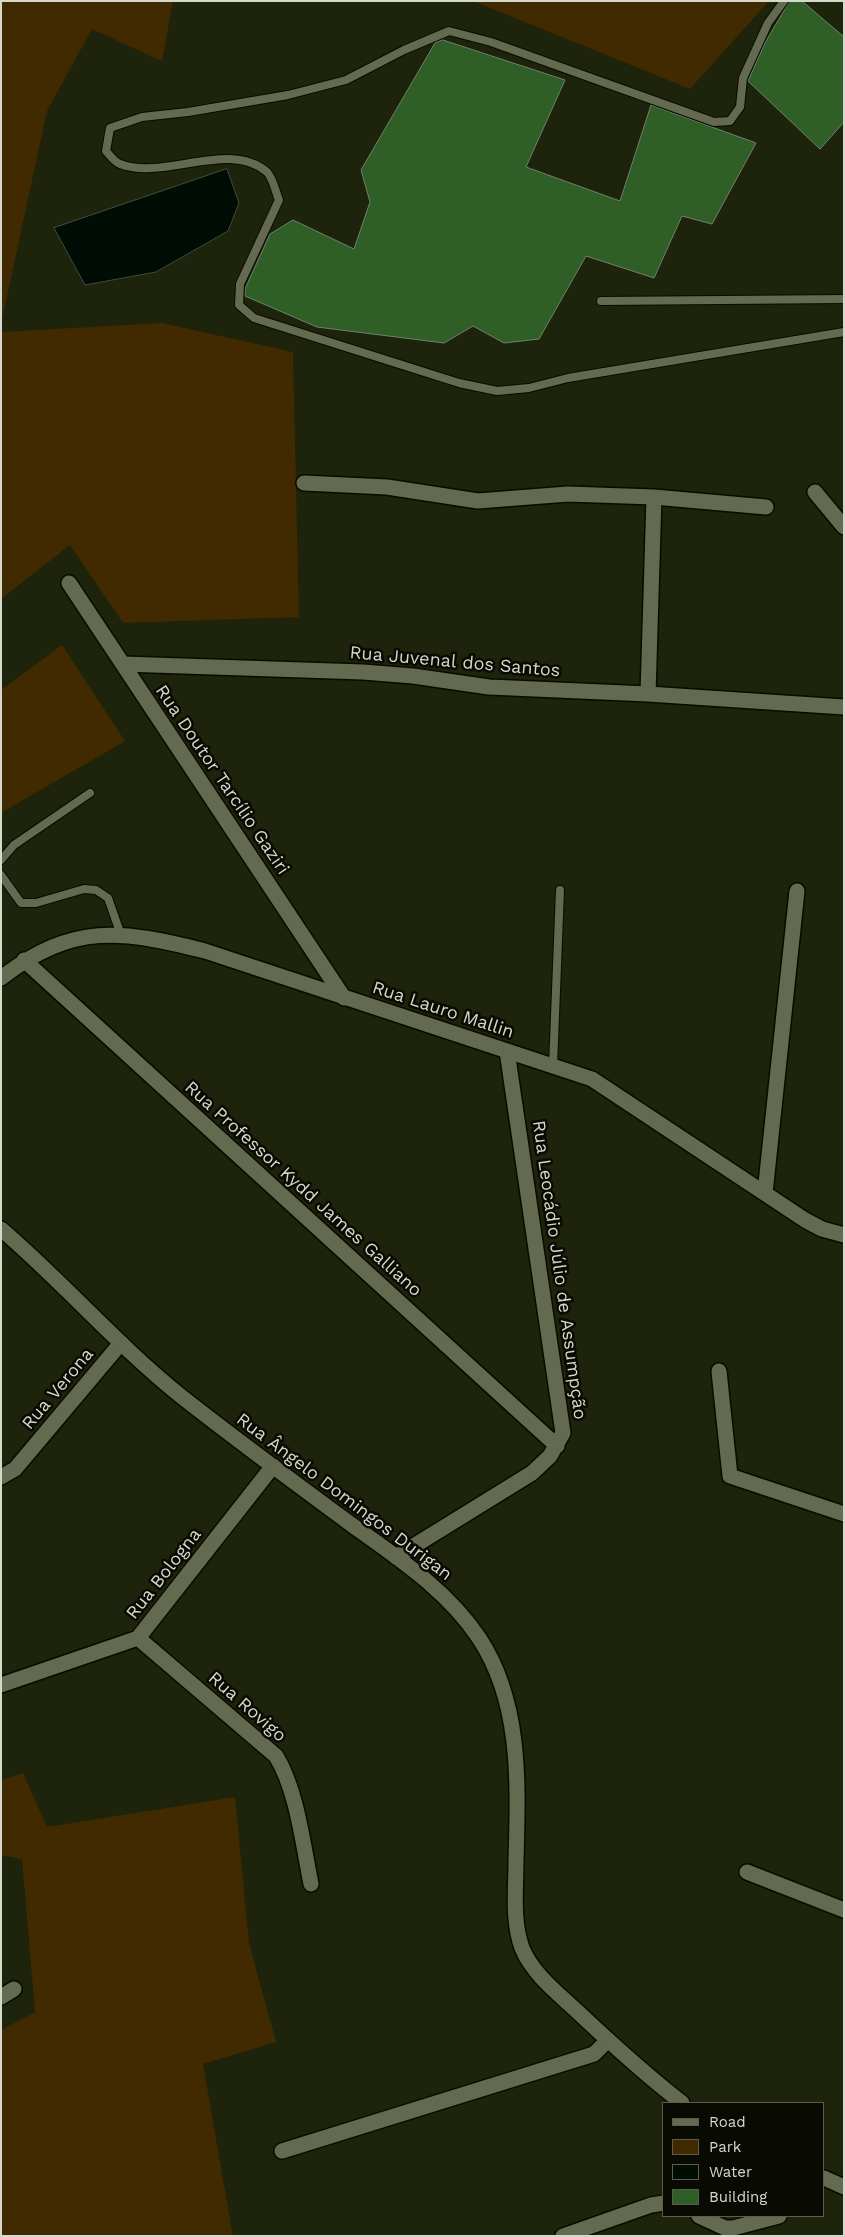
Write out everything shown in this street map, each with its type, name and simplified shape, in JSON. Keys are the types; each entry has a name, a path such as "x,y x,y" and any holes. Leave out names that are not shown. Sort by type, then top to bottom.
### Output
{"street":[{"path":"304,483 387,487 478,501 552,494 654,497 766,507"},
{"path":"815,492 844,527"},
{"path":"648,694 654,497"},
{"name":"Rua Doutor Tarcílio Gaziri","path":"69,583 344,998"},
{"name":"Rua Juvenal dos Santos","path":"123,664 363,672 413,676 489,687 648,694 844,707"},
{"path":"765,1193 797,891"},
{"name":"Rua Lauro Mallin","path":"1,978 24,960 62,942 86,936 121,935 143,937 204,952 585,1077 605,1087 805,1220 822,1229 844,1235"},
{"name":"Rua Professor Kydd James Galliano","path":"24,960 557,1446"},
{"name":"Rua Leocádio Júlio de Assumpção","path":"396,1557 532,1473 542,1465 557,1446 563,1433 563,1421 507,1051"},
{"name":"Rua Ângelo Domingos Durigan","path":"1,1229 56,1279 121,1343 182,1397 431,1584 466,1619 495,1666 504,1690 515,1754 517,1812 515,1916 523,1950 541,1976 608,2040 681,2102"},
{"name":"Rua Verona","path":"1,1476 15,1469 121,1343"},
{"path":"719,1371 730,1476 844,1514"},
{"name":"Rua Bologna","path":"1,1685 138,1638 273,1466"},
{"name":"Rua Rovigo","path":"138,1638 276,1756 284,1768 290,1786 311,1884"},
{"path":"747,1872 844,1910"},
{"path":"282,2151 594,2054 608,2040"},
{"path":"825,2178 844,2187"},
{"path":"562,2236 650,2205 662,2203"},
{"path":"701,2217 716,2226 733,2228 775,2217"}],"lane":[{"path":"784,1 768,23 743,78 740,107 730,121 714,122 491,42 450,31 404,50 346,80 288,95 188,112 142,117 110,128 106,151 118,164 143,169 213,160 245,160 268,173 279,200 240,284 239,305 254,318 459,383 497,391 529,388 568,378 844,332"},
{"path":"601,301 844,299"},
{"path":"1,860 14,845 90,793"},
{"path":"1,875 21,902 36,903 84,889 96,890 108,898 121,935"},
{"path":"553,1066 560,890"}],"green space":[{"path":"1,1 173,1 162,61 92,29 47,111 1,324"},
{"path":"473,1 769,1 690,89"},
{"path":"162,323 293,352 299,617 123,623 70,545 1,599 1,332"},
{"path":"62,645 125,741 1,813 1,690"},
{"path":"23,1773 47,1827 235,1797 249,1943 276,2042 203,2064 233,2236 1,2236 1,2030 35,2012 22,1859 1,1855 1,1780"}],"water":[{"path":"227,169 239,203 228,231 156,272 85,285 54,228"}],"building":[{"path":"790,1 802,1 844,37 844,122 820,149 748,81 765,43"},
{"path":"443,40 565,80 526,167 620,201 651,105 756,143 712,224 682,216 654,278 586,256 539,339 504,343 473,326 444,343 317,327 245,296 245,289 270,234 293,220 354,249 370,202 361,170 435,43"}]}
